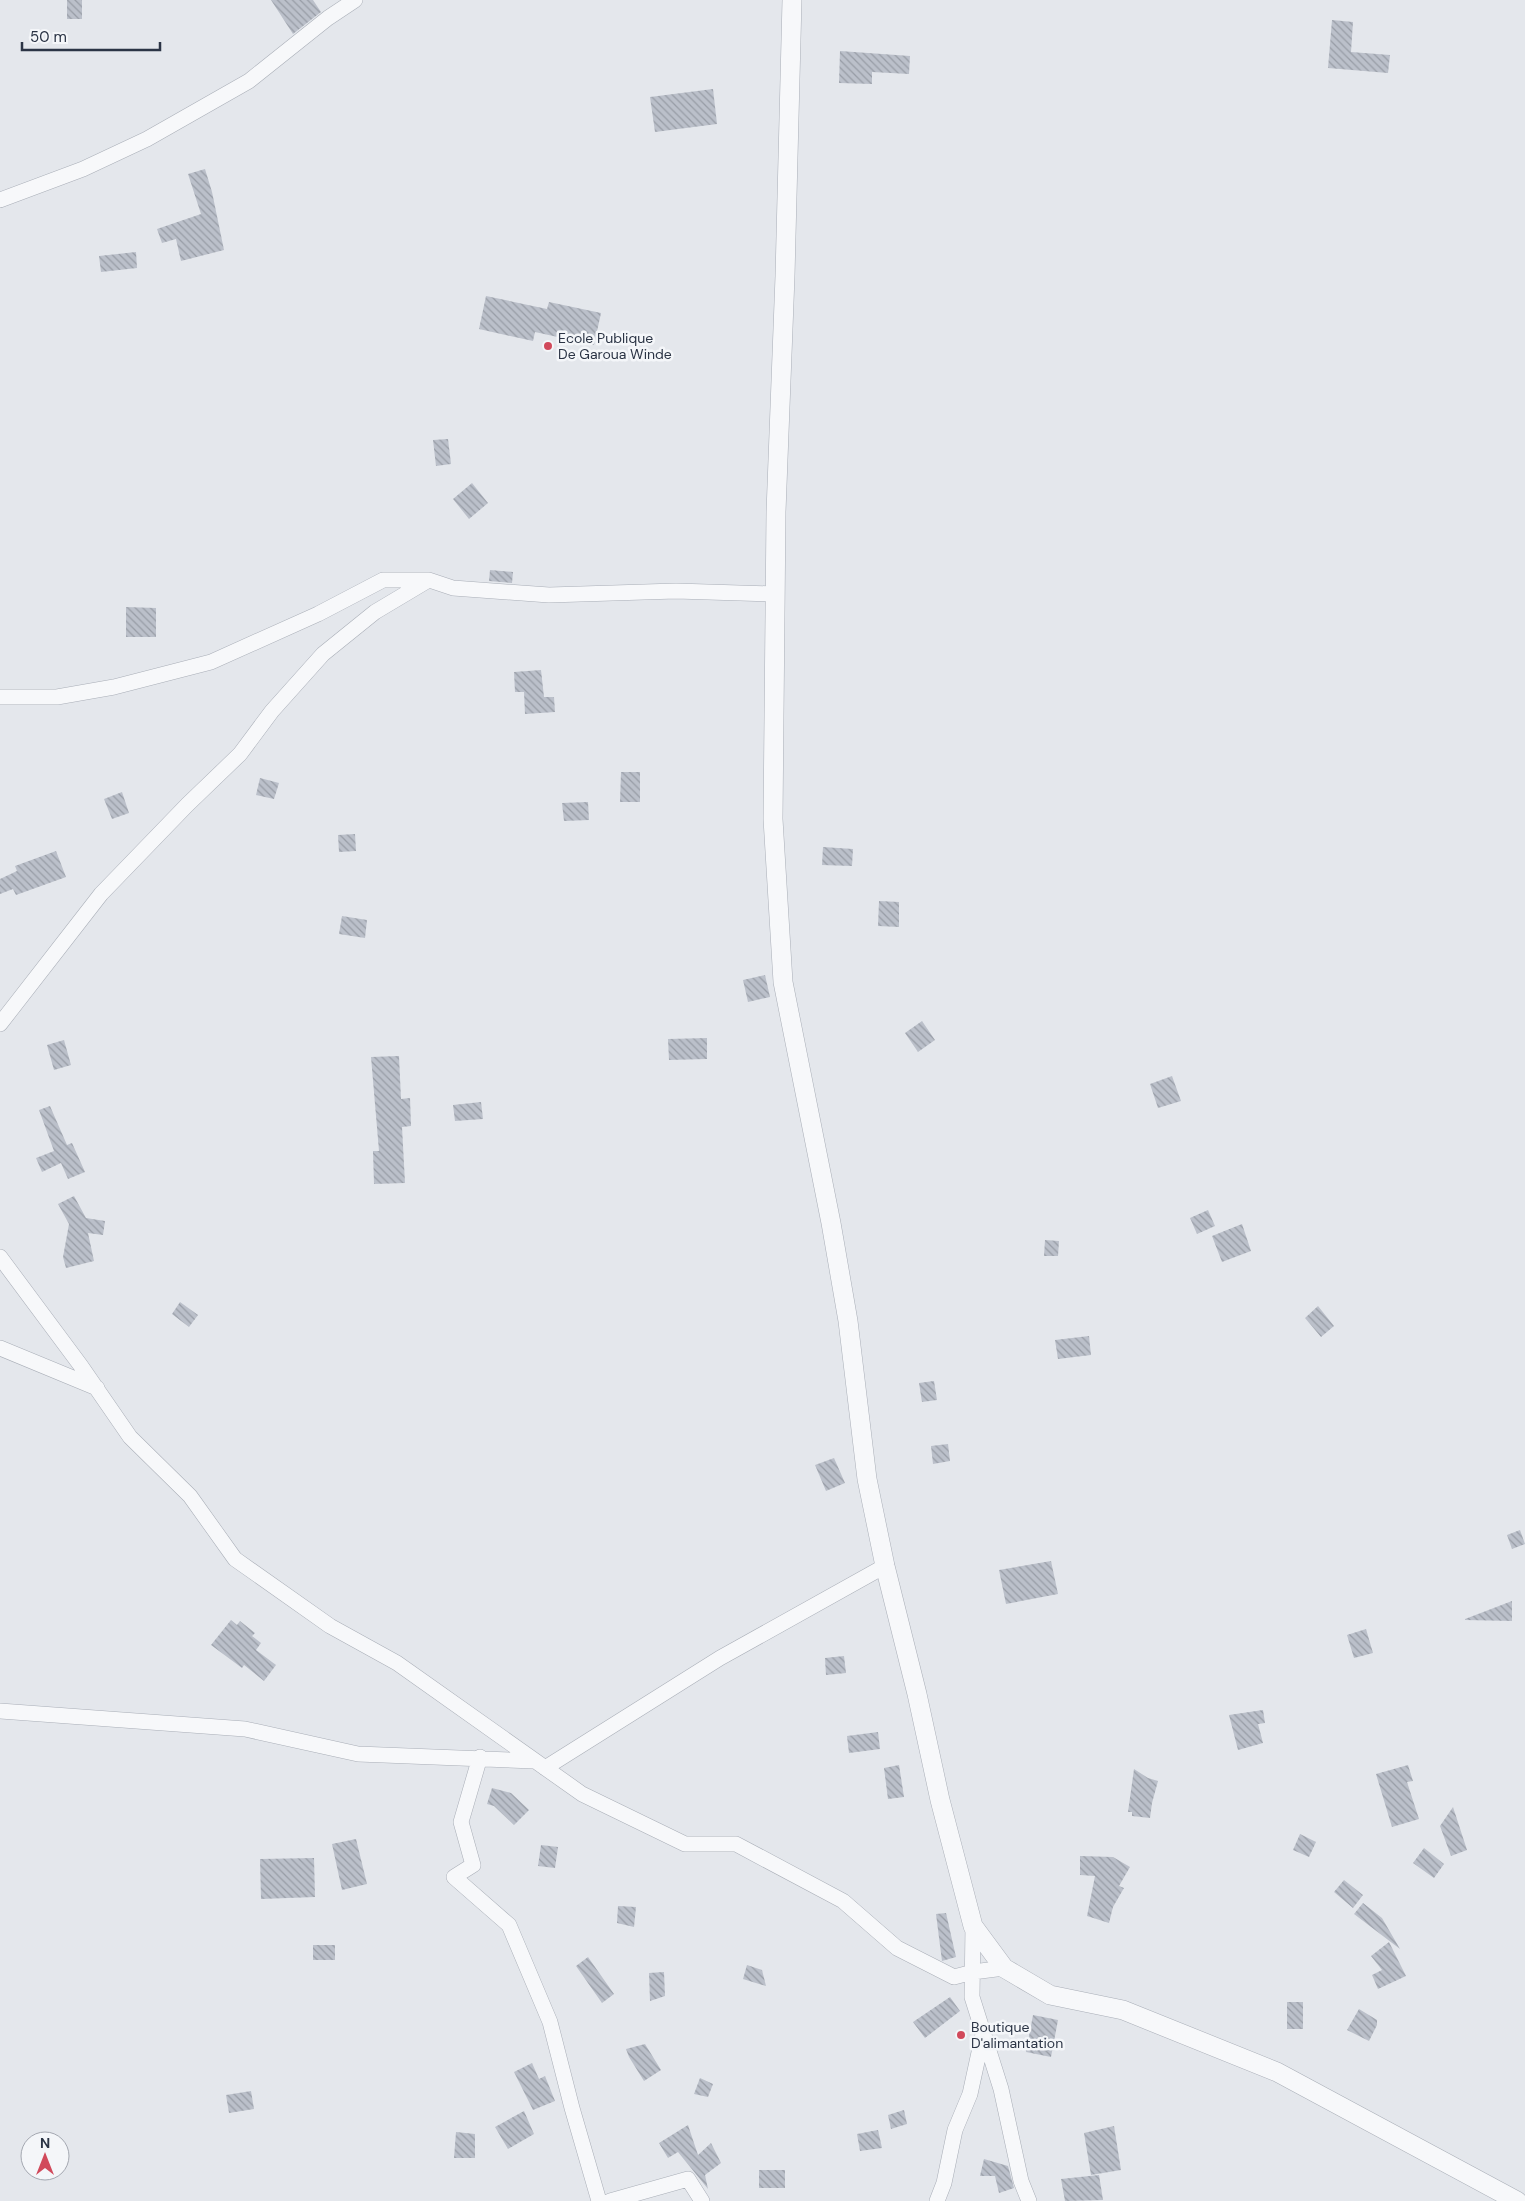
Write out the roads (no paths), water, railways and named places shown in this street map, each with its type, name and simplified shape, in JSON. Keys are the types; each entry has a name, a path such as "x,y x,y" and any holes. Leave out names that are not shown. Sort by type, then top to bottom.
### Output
{"street":[{"path":"0,200 91,165 147,139 240,86 328,18 355,0"},
{"path":"792,0 775,594 773,819 784,982 848,1321 867,1478 885,1566 940,1800 974,1926 972,1997 1001,2089 1021,2181 1029,2201"},
{"path":"0,697 58,697 114,687 211,662 318,614 383,580 429,580 454,588 549,595 676,590 775,594"},
{"path":"0,1024 101,894 187,805 240,754 272,710 323,654 375,612 429,580"},
{"path":"0,1257 97,1388 130,1437 190,1496 235,1559 330,1626 397,1663 582,1794 685,1844 736,1844 843,1902 897,1948 954,1977 973,1972 1004,1968"},
{"path":"0,1348 97,1388"},
{"path":"0,1711 245,1729 358,1754 480,1757 540,1764 720,1658 885,1566"},
{"path":"480,1757 461,1822 473,1865 454,1877 509,1925 550,2022 599,2201"},
{"path":"974,1926 1004,1968 1050,1995 1123,2010 1277,2072 1516,2201"},
{"path":"937,2201 944,2183 955,2130 970,2094 983,2033"},
{"path":"610,2201 688,2179 702,2201"}],"place":[{"name":"Ecole Publique De Garoua Winde","path":"548,346"},
{"name":"Boutique D'alimantation","path":"961,2035"}]}
